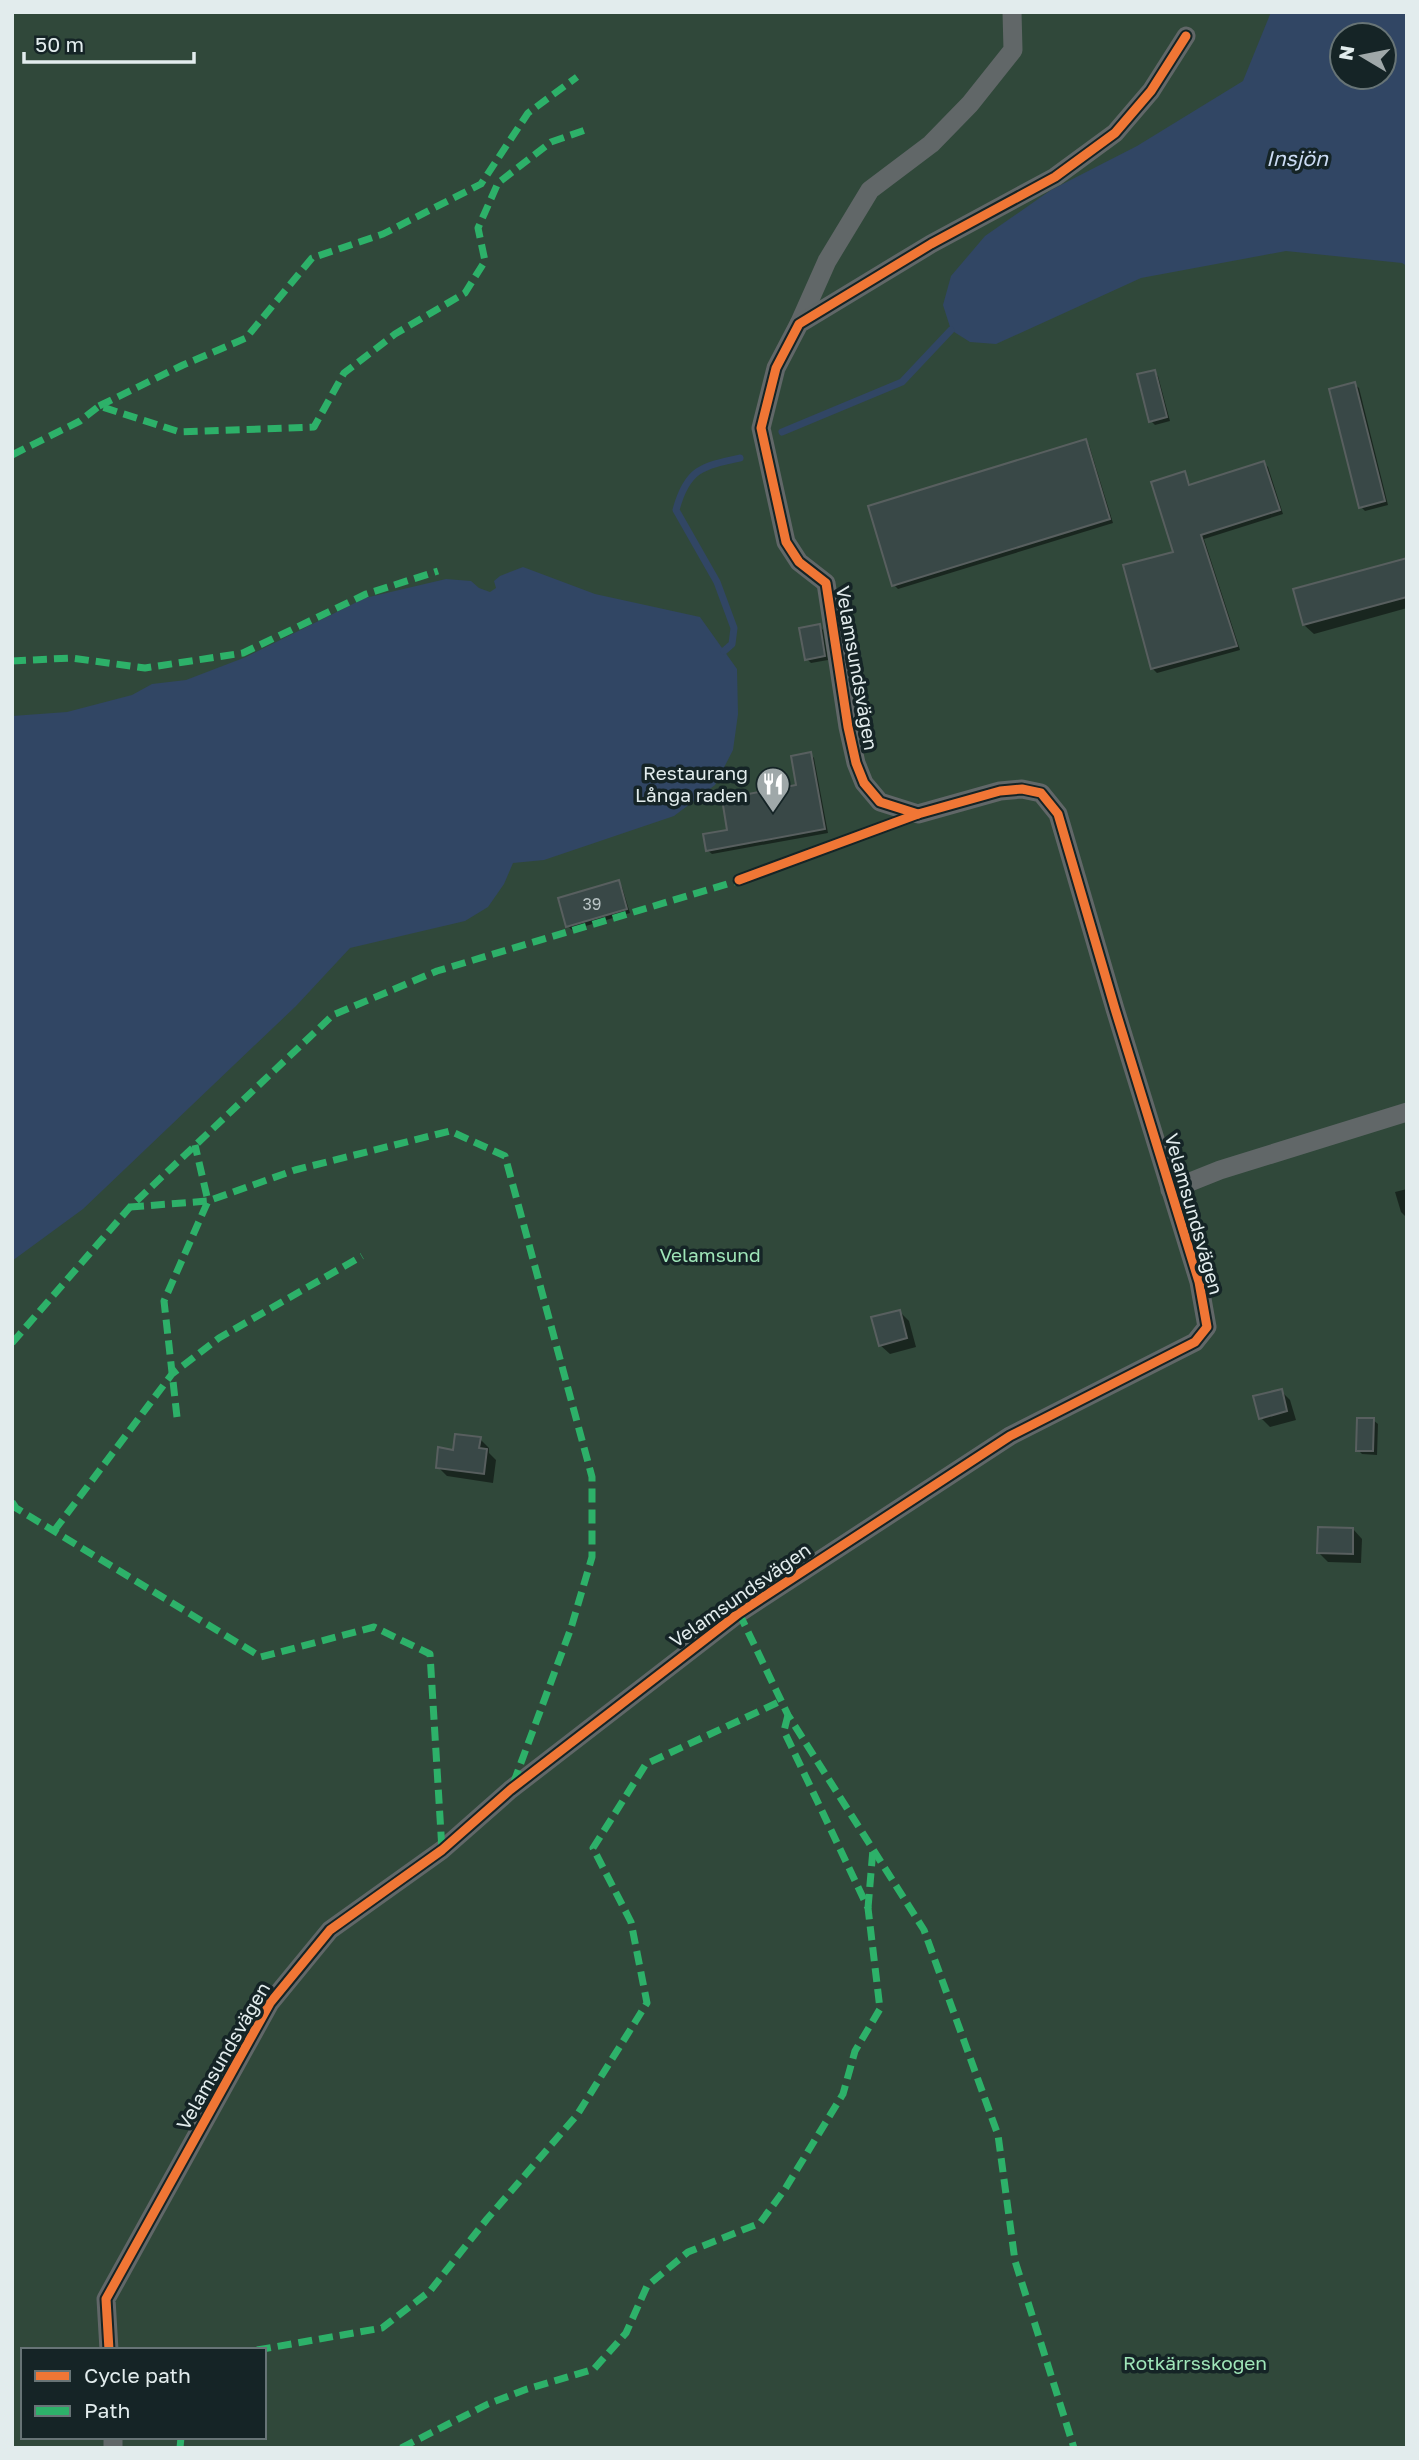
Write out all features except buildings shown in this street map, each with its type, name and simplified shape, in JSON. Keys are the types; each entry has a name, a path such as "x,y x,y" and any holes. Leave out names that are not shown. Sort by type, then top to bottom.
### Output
{"street":[{"name":"Velamsundsvägen","path":"108,2348 106,2299 270,2003 330,1930 442,1850 510,1790 739,1613 1010,1436 1195,1342 1207,1327 1199,1283 1058,814 1041,793 1021,789 918,814 880,802 864,783 856,763 848,727 826,583 799,562 786,542 761,428 776,368 827,261 870,190 931,144 970,104 1013,50 1012,12"},
{"path":"799,324 931,244 1055,177 1115,133 1151,91 1186,36"},
{"name":"Velamsundsvägen","path":"1170,1190 1232,1166 1407,1112"}],"green space":[{"name":"Velamsund","path":"12,12 1407,12 1407,2448 12,2448"}],"water":[{"name":"Insjön","path":"1271,12 1407,12 1407,266 1402,263 1286,251 1141,278 996,344 970,342 951,330 943,305 951,276 985,236 1051,190 1137,146 1243,81"},
{"path":"523,567 595,594 700,617 737,669 738,714 733,750 715,785 674,816 544,860 513,863 504,884 488,907 465,921 350,948 296,1006 83,1209 12,1261 12,716 67,712 132,695 152,684 186,680 246,657 365,598 446,579 471,581 490,592 496,588 494,581 500,576"}],"waterway":[{"path":"782,432 902,382 951,330"},
{"path":"724,651 732,644 734,628 717,582 676,510 685,486 698,472 706,467 740,458"}],"marked path":[{"path":"99,406 246,338 312,258 383,234 481,184 528,113 577,77"},
{"path":"12,455 80,421 99,406 180,432 314,427 344,373 395,334 465,293 485,261 478,228 498,183 551,142 588,129"},
{"path":"12,661 71,658 145,668 243,653 366,594 438,571"},
{"path":"12,1343 130,1207 333,1015 437,971 744,879"},
{"path":"130,1207 208,1201 295,1170 450,1131 505,1156 592,1477 592,1557 571,1628 512,1787"},
{"path":"177,1417 164,1301 208,1201 195,1145"},
{"path":"54,1531 172,1374 219,1338 362,1256"},
{"path":"12,1502 16,1508 261,1657 374,1627 430,1654 442,1850"},
{"path":"739,1613 788,1715 924,1930 998,2135 1015,2261 1074,2448"},
{"path":"266,2348 382,2328 430,2291 487,2219 577,2115 647,2003 631,1922 593,1848 646,1764 781,1701"},
{"path":"401,2448 488,2404 594,2369 626,2333 647,2286 688,2252 760,2223 785,2189 843,2094 855,2051 880,2009 868,1908 784,1731 788,1715"},
{"path":"868,1908 873,1849"},
{"path":"180,2448 181,2439"}],"cycle path":[{"path":"918,814 880,802 864,783 856,763 826,583 799,562 786,542 761,428 776,368 799,324 931,244 1055,177 1115,133 1151,91 1186,36"},
{"path":"109,2348 106,2299 270,2003 330,1930 442,1850 510,1790 739,1613 1010,1436 1195,1342 1207,1327 1199,1282 1058,814 1041,793 1022,789 1000,791 918,814 739,880"}],"place":[{"name":"Restaurang Långa raden","path":"773,814"}],"park label":[{"name":"Rotkärrsskogen","path":"1195,2363"}]}
